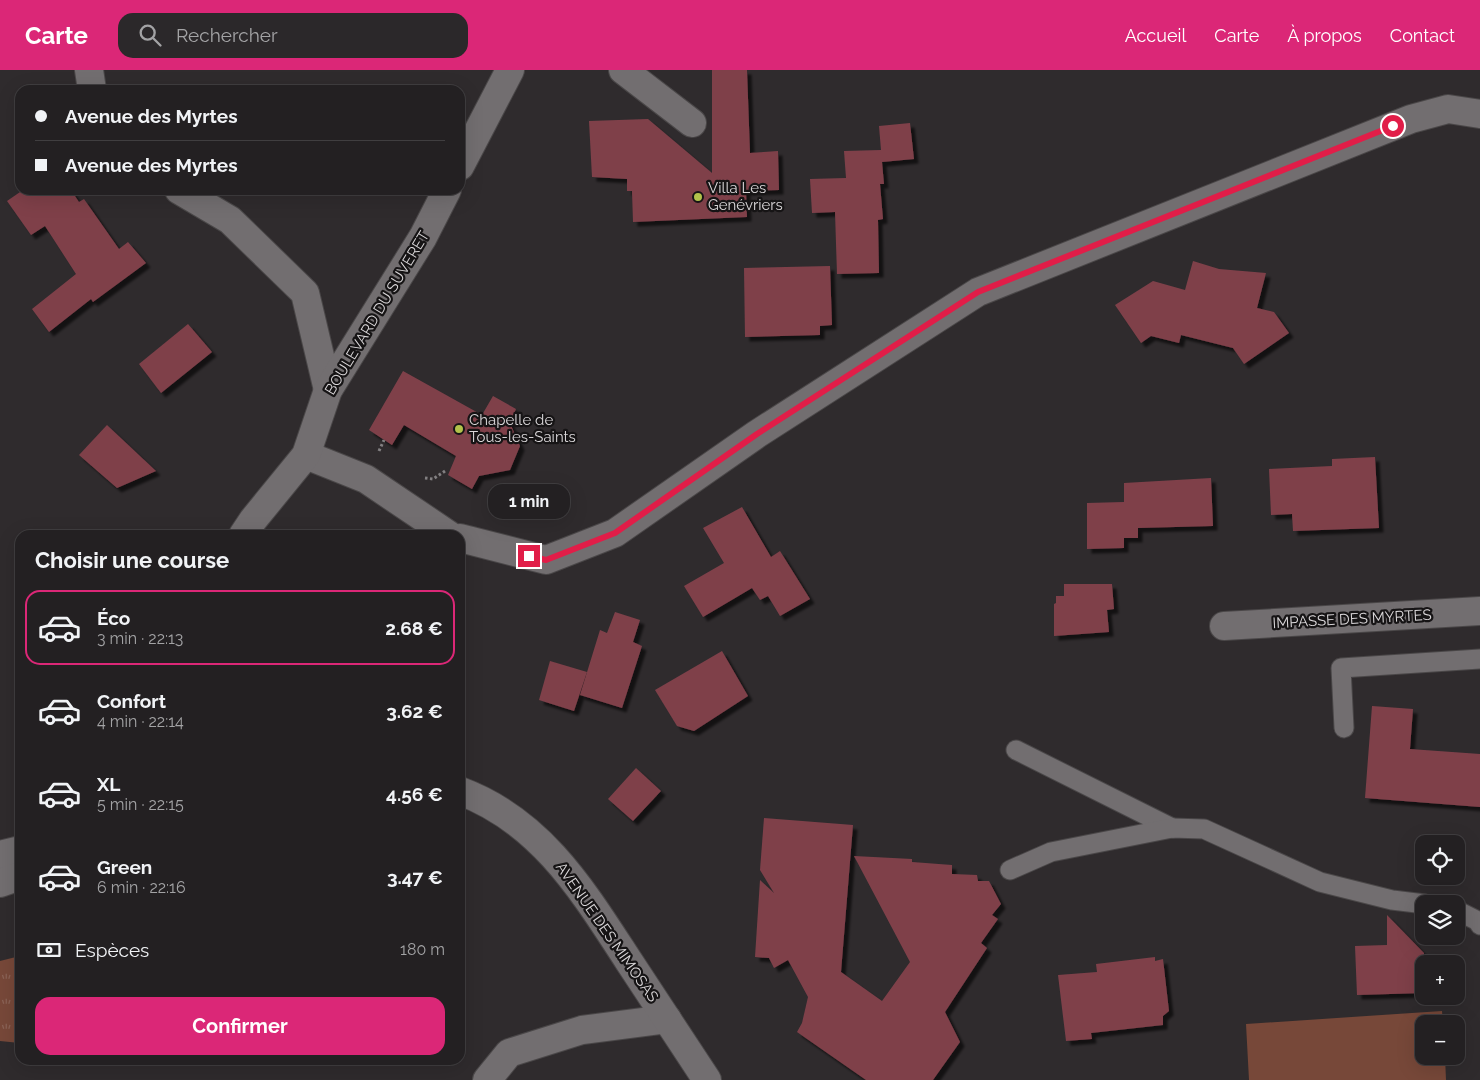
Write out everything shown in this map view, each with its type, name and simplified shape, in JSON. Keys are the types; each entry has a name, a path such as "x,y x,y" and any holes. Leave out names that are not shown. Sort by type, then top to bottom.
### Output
{"street":[{"path":"89,70 91,85"},
{"path":"465,156 510,70"},
{"path":"623,70 692,123"},
{"path":"465,539 546,560 615,533 757,434 978,292 1411,118 1448,109 1480,114"},
{"path":"188,195 230,220 305,293 328,390"},
{"name":"BOULEVARD DU SUVERET","path":"247,530 306,455 328,390 423,237 444,195"},
{"path":"306,455 366,479 442,530"},
{"name":"IMPASSE DES MYRTES","path":"1224,626 1480,611"},
{"name":"AVENUE DES MIMOSAS","path":"465,793 518,821 556,858 585,894 707,1080"},
{"path":"0,855 15,851"},
{"path":"0,883 15,878"},
{"path":"487,1080 509,1053 582,1030 667,1019"}],"lane":[{"path":"1344,728 1341,668 1480,659"},
{"path":"1016,750 1172,828"},
{"path":"1010,870 1051,852 1172,828 1204,829 1320,882 1392,900 1415,903"},
{"path":"1465,914 1478,921 1480,926"}],"green space":[{"path":"15,957 15,1042 0,1041 0,961"},
{"path":"1442,1011 1442,1015 1415,1015 1415,1065 1445,1065 1446,1080 1249,1080 1246,1024"}],"building":[{"path":"712,70 747,70 750,153 778,151 779,190 746,191 747,217 633,222 632,191 627,191 627,179 592,177 589,121 648,119 712,173"},
{"path":"910,123 914,159 882,162 884,184 880,184 883,219 878,220 879,273 837,274 835,212 812,213 810,179 846,178 844,151 881,150 879,126"},
{"path":"16,195 74,195 79,202 84,199 119,249 128,242 146,263 93,302 91,299 49,332 32,309 76,274 45,226 31,235 7,201"},
{"path":"1193,261 1219,269 1266,273 1257,308 1274,312 1289,333 1244,364 1233,348 1181,335 1179,343 1151,336 1141,343 1115,305 1153,281 1185,290"},
{"path":"830,266 832,325 820,326 820,335 745,337 744,268"},
{"path":"188,324 212,352 161,393 139,364"},
{"name":"Chapelle de Tous-les-Saints","path":"403,371 482,415 493,396 516,409 510,423 520,446 510,470 479,476 472,489 448,475 456,456 404,425 392,445 369,430"},
{"path":"107,425 156,471 117,488 79,455"},
{"path":"1375,457 1379,528 1293,531 1292,514 1271,515 1269,469 1332,466 1332,459"},
{"path":"1211,478 1213,526 1138,528 1138,538 1124,538 1124,548 1087,549 1087,503 1124,502 1124,483"},
{"path":"742,507 771,557 780,551 810,599 780,616 768,596 760,600 752,588 703,617 684,586 724,563 703,528"},
{"path":"1064,584 1112,584 1114,609 1107,610 1109,632 1054,636 1054,604 1056,603 1056,596 1064,596"},
{"path":"615,612 640,620 633,642 642,646 622,708 580,695 600,630 607,633"},
{"path":"722,651 748,696 694,731 677,726 655,690"},
{"path":"550,661 587,672 574,711 539,700"},
{"path":"1372,706 1413,709 1410,749 1480,754 1480,807 1365,798"},
{"path":"636,768 661,791 633,821 608,799"},
{"path":"764,818 853,825 841,972 882,1001 910,962 854,856 912,859 912,862 952,865 952,874 977,875 978,881 989,881 1001,904 992,915 998,919 981,943 987,948 945,1012 960,1042 933,1080 866,1080 797,1032 802,1023 808,997 788,960 774,968 769,958 755,957 760,880 774,893 760,870"},
{"path":"1387,915 1424,953 1424,955 1415,955 1415,993 1357,995 1355,946 1387,945"},
{"path":"1155,957 1155,961 1163,959 1169,1011 1163,1016 1163,1025 1091,1033 1092,1039 1066,1041 1058,975 1097,972 1096,964"}],"place":[{"name":"Villa Les Genévriers","path":"698,197"},
{"name":"Chapelle de Tous-les-Saints","path":"459,429"}],"route":[{"path":"529,556 546,560 615,533 757,434 978,292 1393,126"}]}
